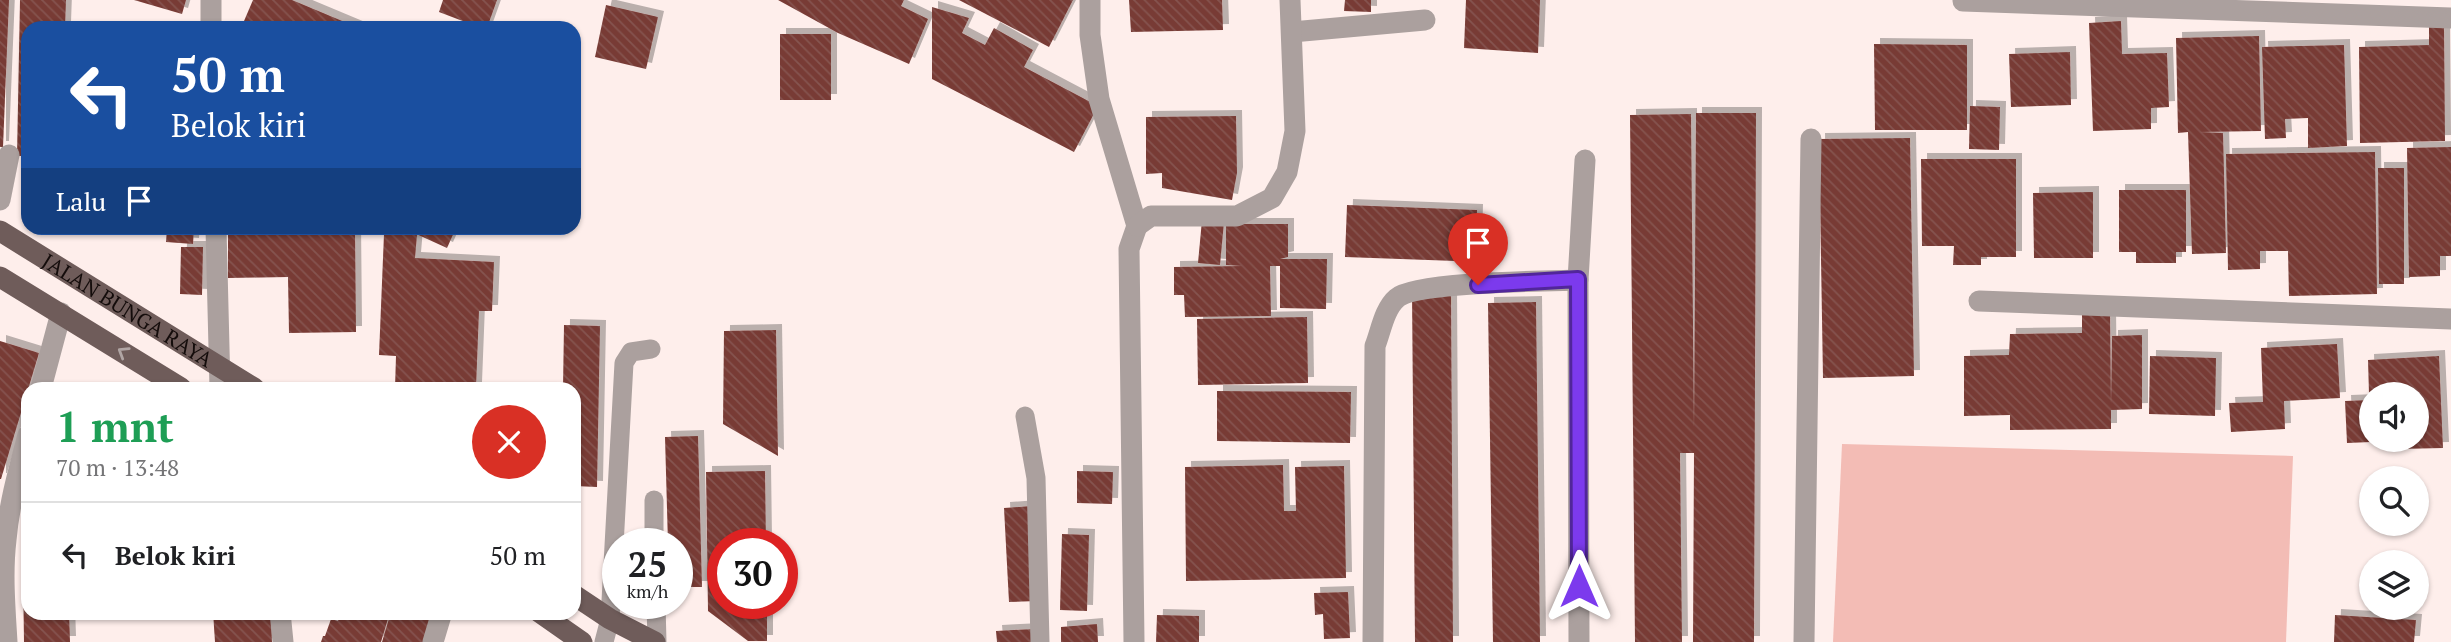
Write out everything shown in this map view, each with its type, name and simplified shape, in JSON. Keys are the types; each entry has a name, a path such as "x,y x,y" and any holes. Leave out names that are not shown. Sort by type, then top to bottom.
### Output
{"main road":[{"name":"JALAN BUNGA RAYA","path":"0,231 244,382"},
{"name":"JALAN BUNGA RAYA","path":"0,277 171,382"},
{"path":"581,600 602,614"},
{"path":"610,619 656,642"},
{"path":"549,626 582,642"}],"street":[{"path":"211,0 211,21"},
{"path":"1090,0 1090,35 1099,99 1137,226"},
{"path":"1134,642 1129,249 1137,226 1151,216 1237,216 1272,198 1287,172 1295,131 1290,0"},
{"path":"1963,1 2451,18"},
{"path":"1292,32 1425,20"},
{"path":"1804,642 1811,139"},
{"path":"0,200 9,155"},
{"path":"1579,642 1578,279 1585,160"},
{"path":"216,235 220,382"},
{"path":"1373,642 1375,346 1389,308 1399,296 1428,287 1578,279"},
{"path":"1979,301 2451,319"},
{"path":"43,382 61,313"},
{"path":"7,642 4,600 5,540 21,460"},
{"path":"281,620 282,642"},
{"path":"433,642 440,620"}],"lane":[{"path":"615,528 624,363 631,352 651,349"},
{"path":"1024,416 1036,478 1041,642"},
{"path":"653,500 654,528"},
{"path":"604,642 610,619"},
{"path":"656,619 656,642"}],"shaded area":[{"path":"1842,444 2293,456 2286,642 1833,642"}],"building":[{"path":"0,0 9,0 3,147 0,147"},
{"path":"20,0 66,0 65,21 21,21 21,156 17,156"},
{"path":"134,0 186,0 182,14"},
{"path":"253,0 292,0 342,21 244,21"},
{"path":"443,0 497,0 490,21 463,21 439,12"},
{"path":"778,0 904,0 901,6 928,19 909,64 838,33"},
{"path":"959,0 1073,0 1049,47"},
{"path":"1129,0 1222,0 1223,30 1131,32"},
{"path":"1345,0 1371,0 1371,12 1344,11"},
{"path":"1466,0 1540,0 1538,53 1464,48"},
{"path":"606,5 658,17 646,69 595,57"},
{"path":"932,7 969,18 962,33 985,45 994,28 1033,50 1024,67 1098,106 1074,152 932,79"},
{"path":"2121,21 2122,54 2167,53 2169,107 2151,108 2151,129 2093,131 2089,23"},
{"path":"2429,25 2444,25 2445,141 2360,143 2359,47 2429,45"},
{"path":"780,34 831,34 831,100 780,100"},
{"path":"2259,36 2261,131 2200,132 2223,133 2226,253 2192,254 2188,132 2178,133 2176,38"},
{"path":"1874,44 1967,45 1967,130 1875,130"},
{"path":"2344,45 2347,146 2308,148 2308,118 2285,119 2286,138 2265,139 2262,47"},
{"path":"2070,52 2071,105 2011,107 2009,54"},
{"path":"1970,106 2000,107 1999,150 1969,149"},
{"path":"1696,113 1756,113 1754,642 1693,642 1694,453 1680,453 1682,642 1635,642 1630,115 1691,114 1694,428"},
{"path":"1236,116 1237,173 1232,200 1162,188 1162,173 1146,174 1146,117"},
{"path":"1910,138 1914,376 1823,378 1819,139"},
{"path":"2451,147 2451,256 2440,256 2440,276 2409,277 2407,148"},
{"path":"2375,152 2377,294 2289,296 2288,251 2260,251 2260,269 2228,270 2226,154"},
{"path":"1921,159 2016,159 2016,257 1981,257 1981,265 1953,265 1954,246 1922,246"},
{"path":"2378,168 2404,168 2404,284 2379,284"},
{"path":"2119,190 2186,190 2186,252 2176,252 2176,263 2136,263 2136,252 2119,252"},
{"path":"2093,192 2093,258 2034,258 2033,193"},
{"path":"1347,205 1477,210 1476,246 1457,246 1456,261 1345,257"},
{"path":"1202,220 1224,222 1220,265 1198,263"},
{"path":"1226,224 1288,224 1288,257 1280,259 1327,259 1326,309 1280,308 1280,266 1270,266 1271,316 1185,317 1184,295 1174,295 1174,267 1242,266 1226,265"},
{"path":"166,235 194,235 193,244 166,242"},
{"path":"228,235 355,235 356,332 289,333 288,277 228,278"},
{"path":"384,235 417,235 415,258 494,262 492,311 479,311 476,382 395,382 396,356 379,355"},
{"path":"418,235 453,235 447,248"},
{"path":"181,247 203,247 202,295 180,294"},
{"path":"1412,292 1451,292 1453,642 1415,642"},
{"path":"1536,302 1540,642 1493,642 1488,303"},
{"path":"2082,313 2110,313 2111,404 2112,336 2142,335 2142,409 2111,410 2111,429 2010,430 2010,415 1964,416 1964,356 2009,355 2010,334 2082,333"},
{"path":"1307,317 1308,383 1198,385 1197,319"},
{"path":"564,325 600,326 597,487 581,486 581,382 563,382"},
{"path":"776,330 778,456 723,424 724,331"},
{"path":"0,341 39,353 30,382 21,382 21,413 0,479"},
{"path":"2337,344 2340,398 2284,401 2285,429 2231,432 2229,403 2263,402 2261,348"},
{"path":"2150,356 2216,358 2215,416 2149,414"},
{"path":"2439,356 2443,448 2429,448 2429,382 2369,382 2368,360"},
{"path":"1217,391 1351,392 1350,443 1217,441"},
{"path":"2359,400 2359,442 2347,443 2345,401"},
{"path":"698,436 702,587 693,587 693,528 668,528 665,437"},
{"path":"1283,465 1284,511 1296,511 1295,467 1344,466 1346,578 1186,581 1185,467"},
{"path":"765,471 766,528 707,528 707,542 706,472"},
{"path":"1077,471 1113,472 1112,504 1077,503"},
{"path":"1032,506 1037,601 1009,602 1004,508"},
{"path":"1062,534 1089,535 1087,611 1060,610"},
{"path":"1348,592 1350,638 1324,639 1323,614 1315,615 1314,593"},
{"path":"1157,615 1199,616 1199,642 1156,642"},
{"path":"2335,615 2359,616 2359,620 2416,620 2414,642 2334,642"},
{"path":"719,619 767,619 767,641 748,641"},
{"path":"24,620 69,620 70,642 24,642"},
{"path":"214,620 271,620 272,642 215,642"},
{"path":"331,620 388,620 381,642 321,642"},
{"path":"389,620 432,620 425,642 382,642"},
{"path":"1097,624 1098,642 1061,642 1061,627"},
{"path":"1035,629 1036,642 997,642 996,631"}],"route":[{"path":"1478,285 1578,279 1579,586"}]}
